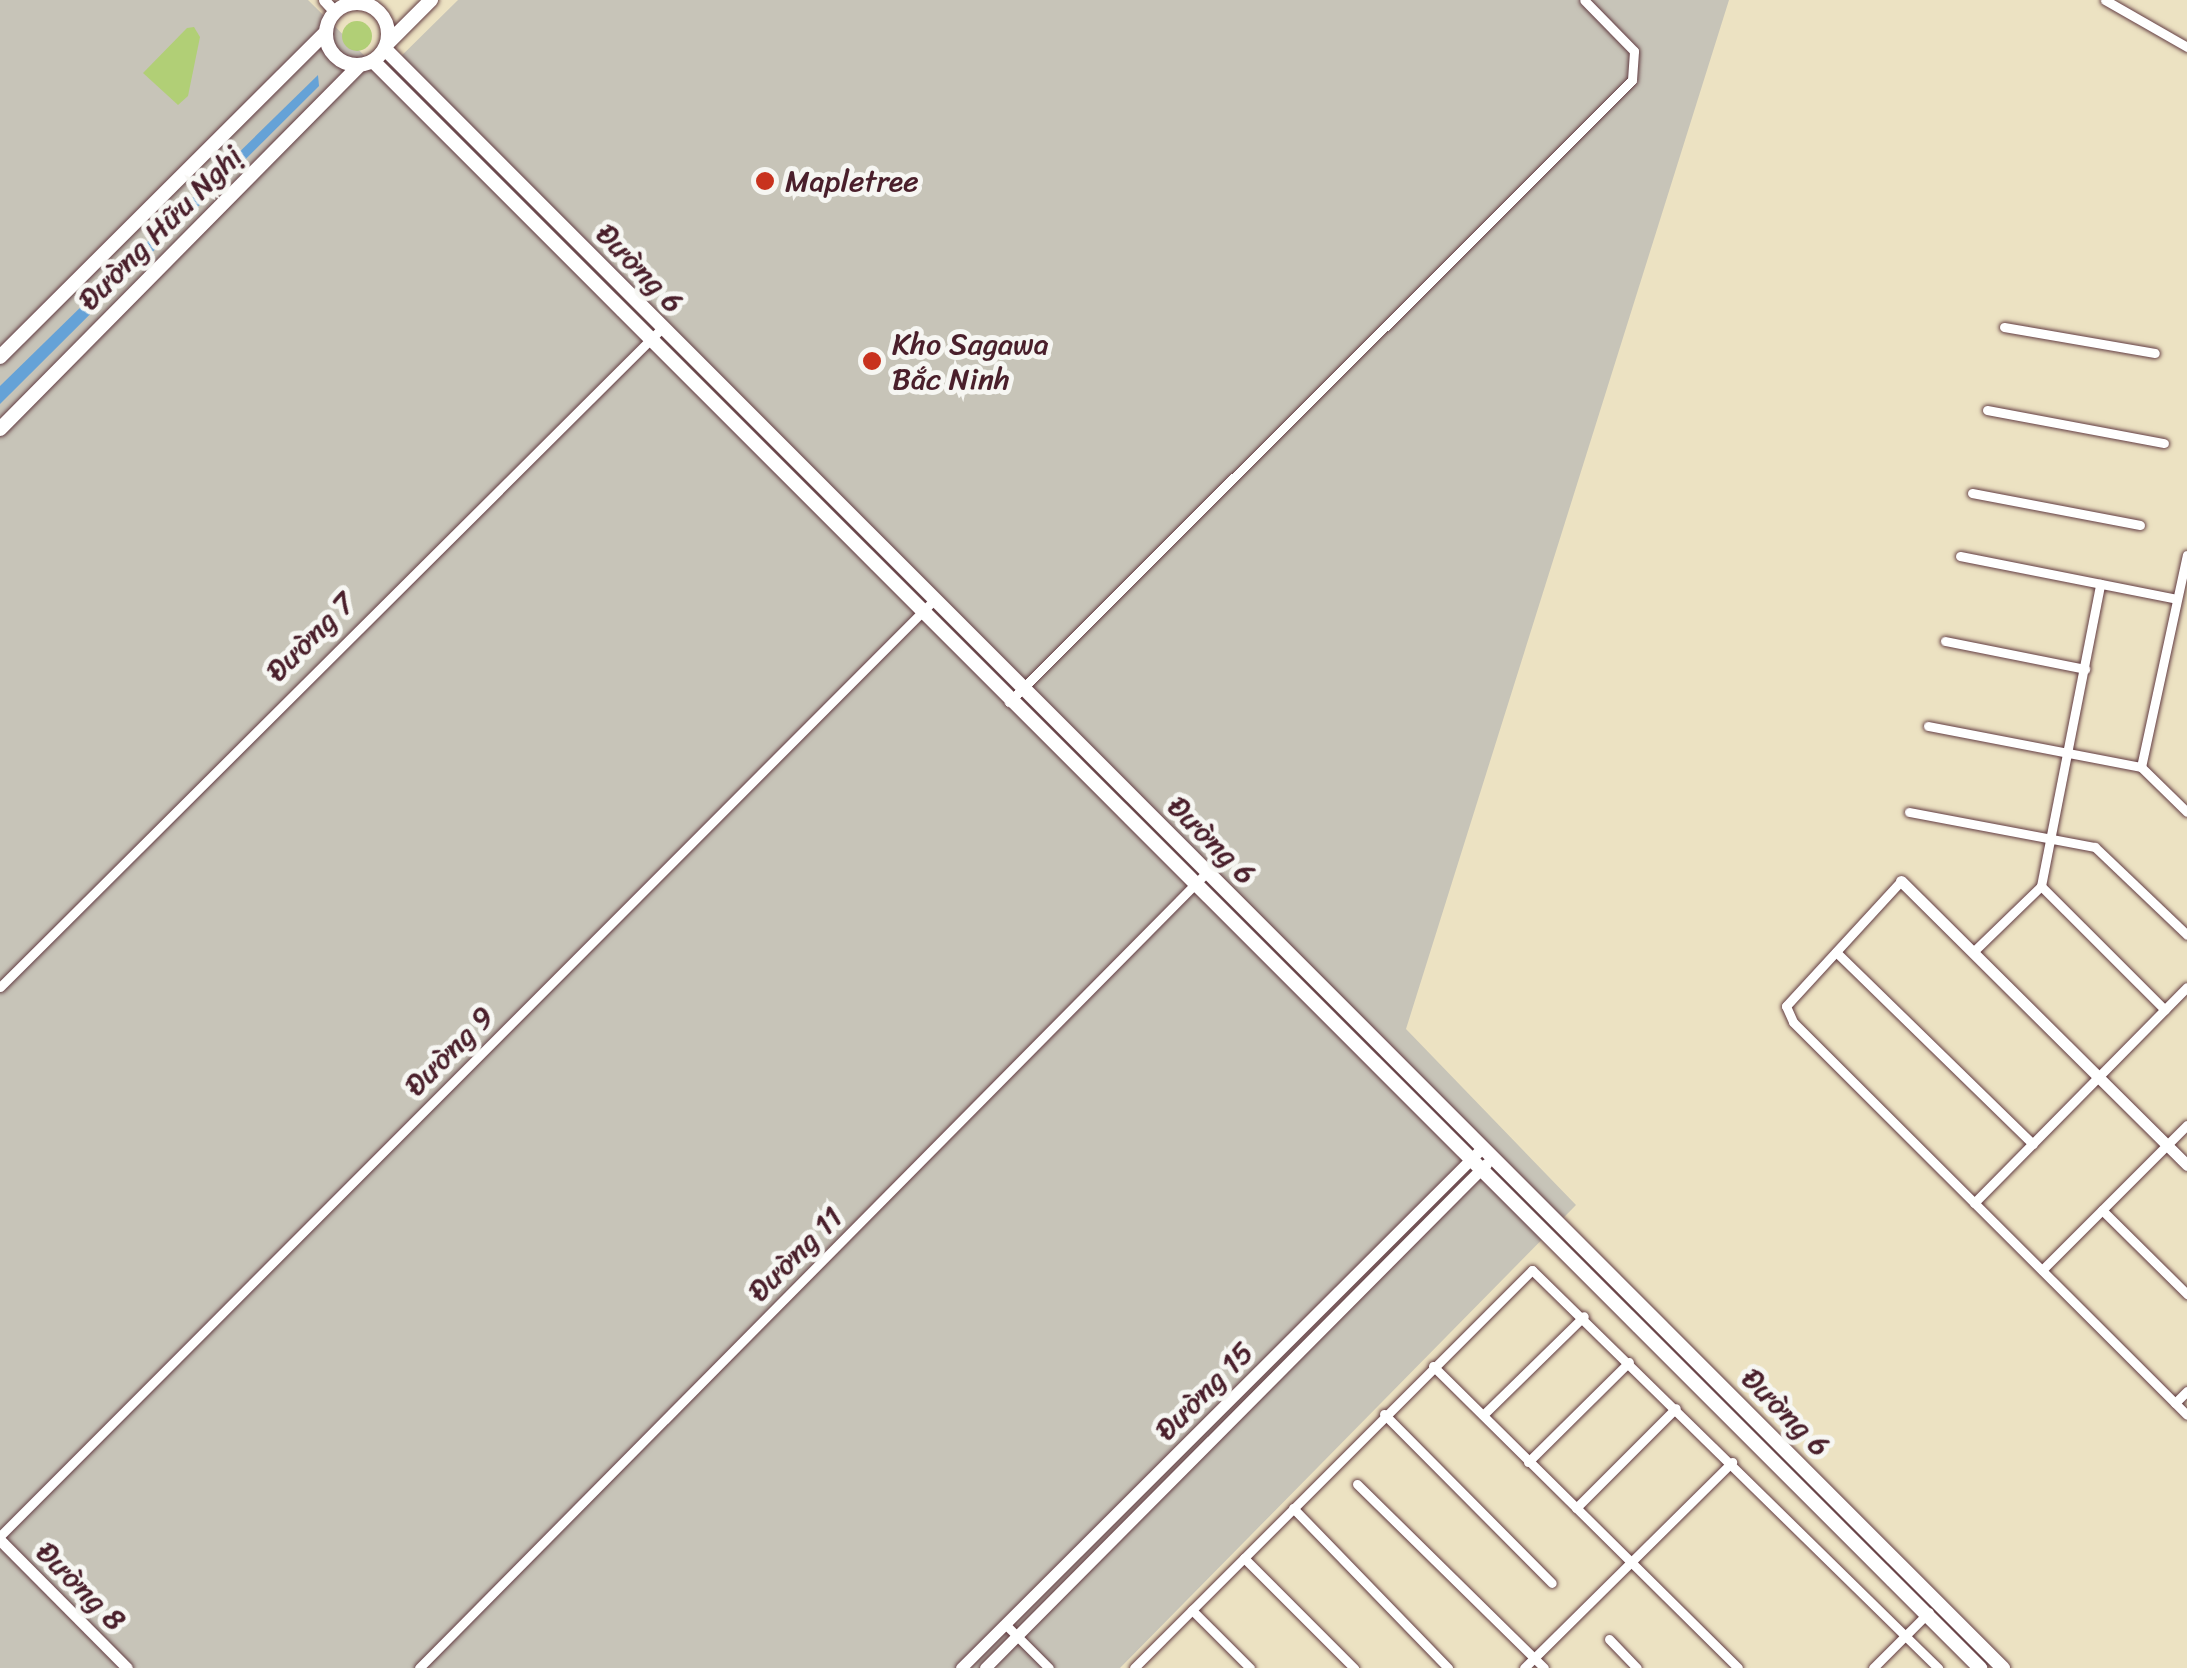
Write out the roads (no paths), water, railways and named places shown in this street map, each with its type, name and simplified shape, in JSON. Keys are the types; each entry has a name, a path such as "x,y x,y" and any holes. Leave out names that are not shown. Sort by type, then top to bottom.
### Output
{"main road":[{"path":"386,46 381,12 352,2 335,12 326,32 333,53 366,63 386,46 431,0"},
{"name":"Đường Hữu Nghị","path":"0,357 326,32"},
{"name":"Đường 6","path":"386,46 1481,1160 1932,1609 2003,1668"},
{"name":"Đường 6","path":"366,63 650,341 1009,702 1201,879"},
{"name":"Đường Hữu Nghị","path":"0,429 366,63"},
{"name":"Đường 6","path":"1932,1609 1980,1668"}],"street":[{"path":"324,0 335,12"},
{"path":"1009,702 1632,80 1634,51 1584,0"},
{"path":"2105,0 2187,47"},
{"path":"2004,327 2155,353"},
{"name":"Đường 7","path":"0,987 662,329"},
{"path":"1988,410 2164,443"},
{"path":"1972,493 2140,526"},
{"path":"2141,767 2173,598 2187,555"},
{"path":"1960,556 2173,598"},
{"path":"1973,952 2041,886 2100,584"},
{"name":"Đường 9","path":"0,1538 933,601"},
{"path":"1945,641 2084,669"},
{"path":"1928,726 2141,767 2187,812"},
{"path":"1909,812 2102,850 2187,934"},
{"name":"Đường 11","path":"418,1668 1201,879"},
{"path":"2187,1165 1901,881 1786,1006 1793,1022 2187,1416"},
{"path":"2041,886 2165,1010"},
{"path":"1836,952 2033,1144"},
{"path":"1974,1202 2187,987"},
{"path":"2042,1270 2187,1125"},
{"name":"Đường 15","path":"962,1668 1481,1160"},
{"path":"2102,1210 2187,1294"},
{"path":"1134,1668 1532,1270 1584,1316 1938,1668"},
{"path":"1483,1416 1584,1316"},
{"name":"Đường 15","path":"985,1668 1318,1322"},
{"path":"1528,1462 1629,1362"},
{"path":"1433,1366 1738,1668"},
{"path":"2175,1403 2187,1390"},
{"path":"1576,1508 1676,1408"},
{"path":"1384,1414 1552,1583"},
{"path":"1524,1668 1732,1462"},
{"path":"1357,1484 1544,1668"},
{"path":"1293,1508 1448,1668"},
{"name":"Đường 8","path":"0,1538 127,1668"},
{"path":"1244,1558 1354,1668"},
{"path":"1873,1668 1932,1609"},
{"path":"1192,1610 1250,1668"},
{"path":"1005,1624 1049,1668"},
{"path":"1609,1639 1637,1668"}],"water":[{"path":"318,75 319,86 0,404 0,386"}],"place":[{"name":"Mapletree","path":"765,181"},
{"name":"Kho Sagawa Bắc Ninh","path":"872,361"}]}
